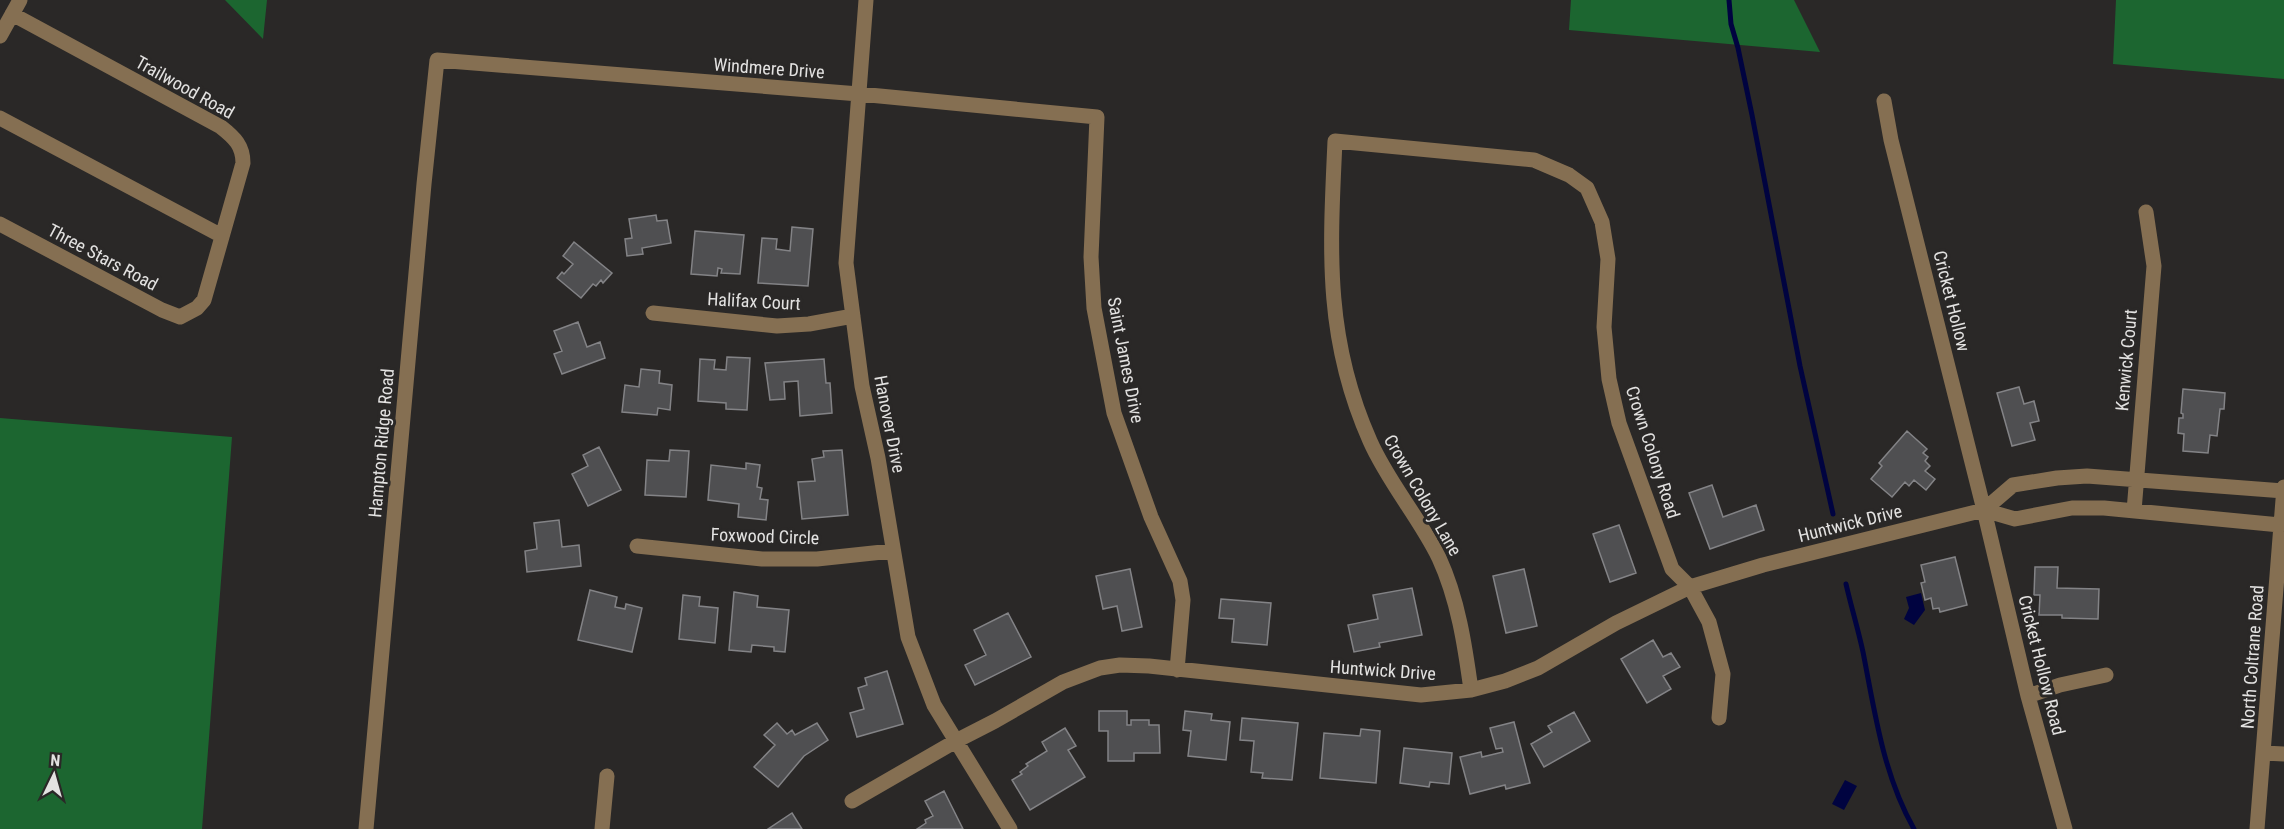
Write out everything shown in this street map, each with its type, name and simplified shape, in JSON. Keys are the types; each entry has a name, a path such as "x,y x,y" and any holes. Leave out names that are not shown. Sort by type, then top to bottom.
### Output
{"street":[{"path":"0,36 20,0"},
{"name":"Hanover Drive","path":"866,0 846,263 862,386 878,458 908,637 934,705 1010,829"},
{"name":"Trailwood Road","path":"12,14 221,128 233,137 243,150 243,163 204,300 189,314"},
{"name":"Windmere Drive","path":"437,60 859,94 1097,117"},
{"name":"Hampton Ridge Road","path":"366,829 437,60"},
{"name":"Cricket Hollow","path":"1884,101 1891,140 1984,510"},
{"name":"Saint James Drive","path":"1097,117 1091,257 1094,308 1114,413 1151,517 1180,581 1183,600 1177,670"},
{"path":"0,118 222,236"},
{"name":"Crown Colony Road","path":"1335,141 1534,160 1569,175 1587,188 1602,222 1608,259 1604,327 1609,379 1619,423 1672,568 1690,587 1708,622 1723,674 1719,718"},
{"name":"Crown Colony Lane","path":"1335,141 1331,278 1341,352 1356,404 1370,441 1385,471 1429,540 1447,577 1459,622 1471,690"},
{"name":"Kenwick Court","path":"2134,511 2154,266 2146,212"},
{"name":"Three Stars Road","path":"0,224 162,310 180,317 189,314"},
{"name":"Halifax Court","path":"653,314 777,326 809,324 853,316"},
{"name":"Huntwick Drive","path":"852,801 1063,682 1100,668 1120,665 1421,695 1471,690 1505,681 1538,668 1616,623 1690,587 1763,565 1984,510 2013,485 2086,476 2284,489"},
{"name":"North Coltrane Road","path":"2257,829 2284,489"},
{"path":"1984,510 2015,519 2072,508 2134,511 2280,525"},
{"name":"Cricket Hollow Road","path":"1984,510 2028,696 2066,829"},
{"name":"Foxwood Circle","path":"637,546 762,559 817,559 892,551"},
{"path":"2028,696 2060,685 2106,675"},
{"path":"2264,753 2284,754"},
{"path":"602,829 607,776"}],"green space":[{"path":"225,0 267,0 263,39"},
{"path":"1571,0 1794,0 1820,52 1569,30"},
{"path":"2116,0 2284,0 2284,79 2113,64"},
{"path":"0,418 232,437 202,829 0,829"}],"shaded area":[{"path":"1921,593 1925,610 1914,625 1904,619 1909,608 1906,597"},
{"path":"1845,780 1857,786 1844,810 1832,804"}],"building":[{"path":"656,215 657,221 667,220 671,243 642,248 643,254 627,256 625,239 632,238 629,219"},
{"path":"792,227 813,229 808,286 758,283 762,238 777,239 776,249 790,251"},
{"path":"695,231 744,235 740,274 721,273 722,269 718,268 717,276 691,274"},
{"path":"574,242 612,273 603,283 601,280 596,286 593,284 581,298 557,278 573,264 563,256"},
{"path":"578,322 587,347 600,342 605,358 562,374 554,354 562,351 554,331"},
{"path":"727,357 750,358 747,410 726,409 726,403 698,401 700,359 715,360 714,369 726,370"},
{"path":"824,359 826,383 830,383 832,413 800,416 798,381 784,382 785,399 770,400 765,363"},
{"path":"641,369 660,371 659,383 672,385 670,410 658,408 657,415 622,412 625,385 639,387"},
{"path":"2019,387 2024,404 2034,401 2039,421 2030,423 2035,440 2012,446 1997,393"},
{"path":"2183,389 2225,393 2224,409 2220,409 2217,436 2210,435 2208,453 2183,451 2184,434 2178,433 2179,418 2183,418 2181,413"},
{"path":"1907,431 1927,449 1923,453 1928,457 1925,461 1930,466 1925,471 1935,479 1926,490 1914,480 1909,486 1905,482 1892,497 1871,479 1882,466 1879,463"},
{"path":"599,447 621,490 588,506 572,474 588,466 583,455"},
{"path":"670,450 689,451 686,497 645,495 647,460 669,461"},
{"path":"842,450 848,515 802,519 798,482 815,481 812,459 824,457 823,451"},
{"path":"746,463 760,465 757,487 762,488 760,499 768,500 766,520 738,517 739,504 708,500 711,465 746,469"},
{"path":"1712,485 1723,517 1756,505 1764,530 1710,549 1689,493"},
{"path":"559,520 562,547 579,545 581,566 527,572 525,551 537,549 534,523"},
{"path":"1619,525 1636,573 1610,582 1593,534"},
{"path":"1955,557 1967,605 1940,612 1939,608 1933,609 1931,598 1925,600 1921,583 1925,582 1921,565"},
{"path":"2035,567 2058,567 2057,588 2099,589 2098,619 2039,615 2040,595 2034,595"},
{"path":"1130,569 1142,627 1122,631 1117,606 1103,609 1096,576"},
{"path":"1524,569 1537,626 1506,633 1493,576"},
{"path":"1412,588 1422,635 1379,643 1380,647 1354,652 1348,625 1378,619 1373,595"},
{"path":"590,590 617,597 615,607 625,609 626,604 642,608 632,652 578,640"},
{"path":"734,592 758,596 757,607 789,610 785,652 774,651 774,647 752,645 751,652 729,650"},
{"path":"683,595 700,597 699,606 718,608 715,643 679,639"},
{"path":"1221,599 1271,603 1267,645 1232,642 1234,619 1219,618"},
{"path":"1008,613 1031,657 975,685 965,665 986,655 974,630"},
{"path":"1653,640 1663,657 1671,653 1680,667 1663,676 1671,689 1647,703 1621,659"},
{"path":"887,671 903,724 857,737 850,713 864,709 858,688 867,685 865,678"},
{"path":"1099,711 1127,711 1127,725 1131,725 1131,720 1149,720 1149,725 1159,725 1160,753 1134,753 1134,761 1108,761 1108,731 1099,731"},
{"path":"1185,711 1212,714 1211,720 1230,722 1226,760 1188,756 1191,731 1183,730"},
{"path":"1574,712 1590,741 1544,767 1531,744 1552,732 1548,726"},
{"path":"1242,718 1298,723 1292,780 1262,778 1263,773 1251,772 1254,741 1240,740"},
{"path":"1514,722 1530,783 1506,789 1505,785 1470,794 1460,757 1481,752 1482,757 1503,752 1502,748 1496,749 1490,728"},
{"path":"777,723 787,734 792,730 795,735 817,723 828,740 804,756 778,787 754,767 775,745 764,735"},
{"path":"1065,728 1076,746 1068,750 1085,777 1030,810 1012,780 1022,774 1020,772 1028,766 1026,764 1047,751 1042,742"},
{"path":"1361,729 1380,731 1376,783 1320,778 1324,733 1360,736"},
{"path":"1404,748 1452,753 1449,784 1430,782 1429,787 1400,783"},
{"path":"944,791 963,829 917,829 926,823 925,820 933,816 925,801"},
{"path":"792,813 802,829 768,829"}],"waterway":[{"path":"1729,0 1731,24 1752,115 1800,366 1833,514"},
{"path":"1846,584 1887,765 1903,808 1914,829"}]}
